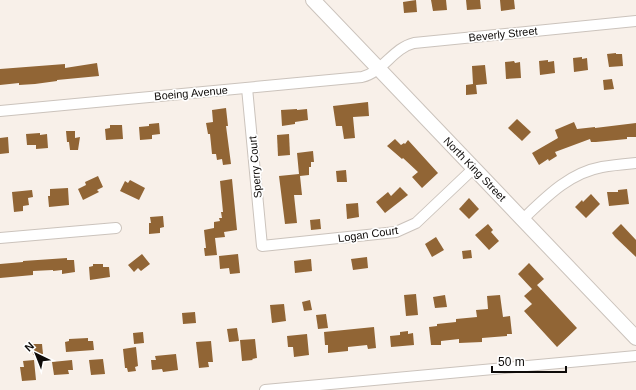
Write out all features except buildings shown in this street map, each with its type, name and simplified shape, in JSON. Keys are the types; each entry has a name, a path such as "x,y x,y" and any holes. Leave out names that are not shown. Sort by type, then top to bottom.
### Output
{"main road":[{"name":"North King Street","path":"313,0 636,338"}],"street":[{"name":"Beverly Street","path":"378,68 404,46 414,43 636,21"},
{"name":"Boeing Avenue","path":"0,111 362,77 370,74 378,68"},
{"name":"Sperry Court","path":"247,88 262,246"},
{"path":"523,219 560,185 572,177 601,167 636,163"},
{"name":"Logan Court","path":"262,246 396,232 416,223 474,168"},
{"path":"0,238 116,228"},
{"path":"265,390 636,356"}]}
